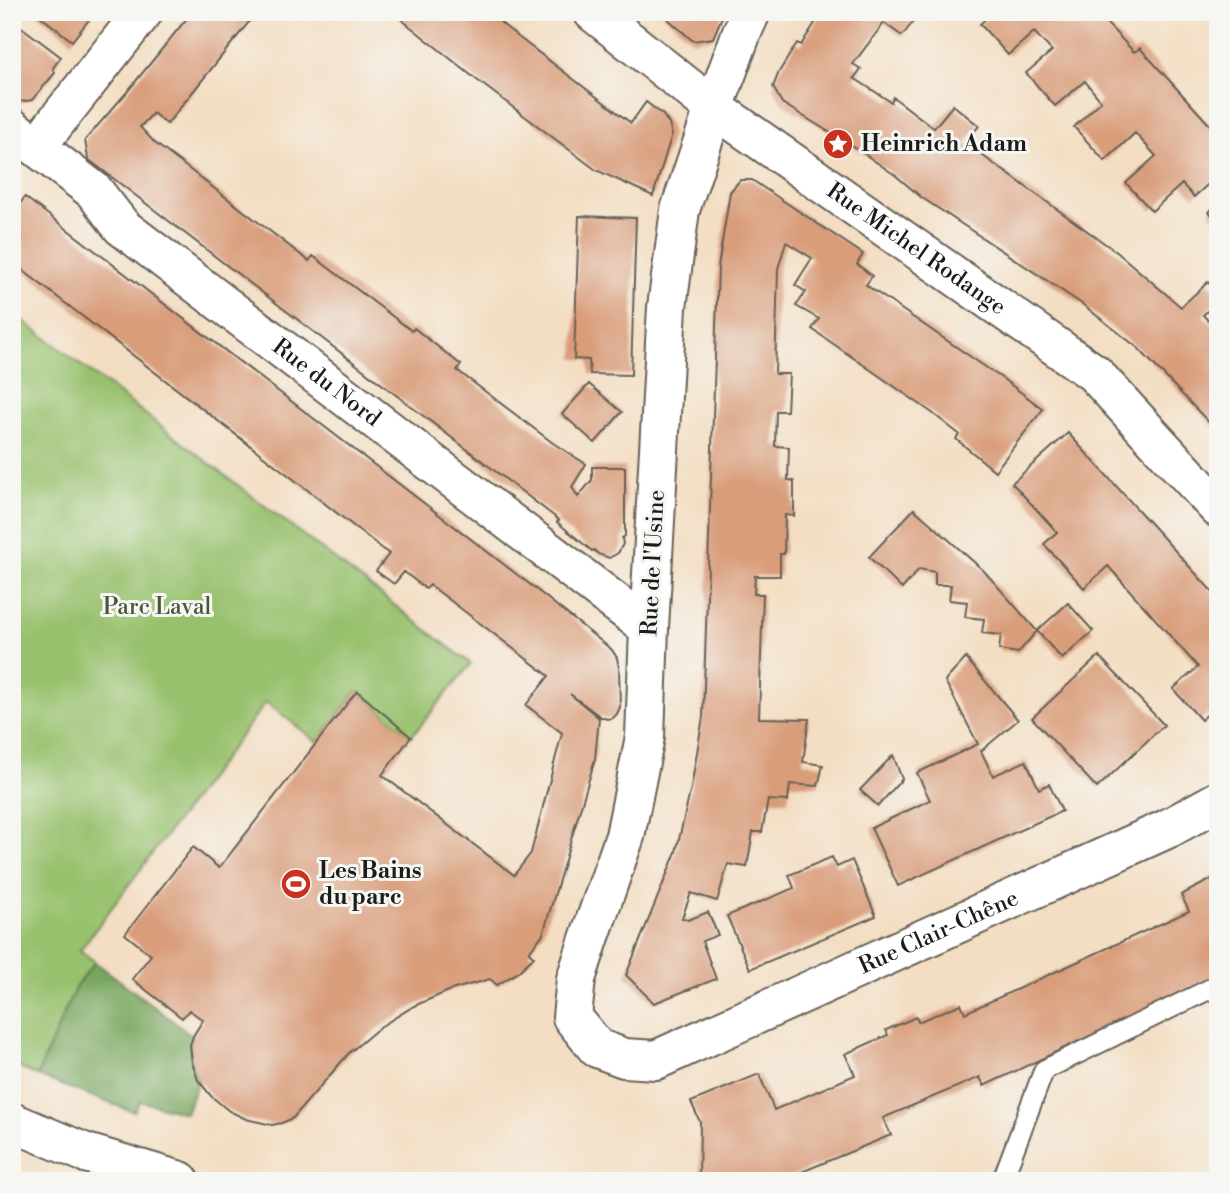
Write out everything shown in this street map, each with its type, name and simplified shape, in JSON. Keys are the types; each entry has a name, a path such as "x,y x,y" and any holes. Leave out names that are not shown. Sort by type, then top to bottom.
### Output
{"street":[{"path":"24,137 143,12"},
{"name":"Rue Michel Rodange","path":"593,12 714,108 1094,373 1218,508"},
{"name":"Rue de l'Usine","path":"656,1060 624,1058 597,1048 572,1017 576,979 625,836 645,737 669,293 680,210 714,108 751,12"},
{"name":"Rue du Nord","path":"24,137 94,191 122,227 649,628"},
{"name":"Rue Clair-Chêne","path":"656,1060 1169,828 1218,801"},
{"path":"12,1122 86,1153 180,1181"}],"lane":[{"path":"1002,1181 1044,1070 1218,985"}],"green space":[{"name":"Parc Laval","path":"12,312 471,664 411,737 357,691 317,742 266,702 80,950 95,962 76,986 37,1076 12,1064"},
{"path":"95,962 193,1036 191,1053 198,1080 186,1113 140,1101 134,1112 37,1076 76,986"}],"building":[{"path":"35,12 95,12 72,41"},
{"path":"192,12 257,12 167,124 153,113 140,127 155,143 309,261 313,256 412,331 414,328 461,365 457,370 553,443 586,464 572,487 578,497 592,480 592,467 625,467 625,536 618,553 609,558 592,551 557,522 559,520 88,159 85,140"},
{"path":"392,12 488,12 631,123 646,102 663,115 672,134 653,196 596,170"},
{"path":"660,12 724,12 713,38 693,41"},
{"path":"822,12 909,12 917,17 902,36 884,23 853,64 861,69 854,78 891,102 893,97 934,128 953,105 979,126 965,143 1118,253 1181,307 1208,282 1218,293 1218,301 1203,315 1212,325 1218,320 1218,432 1138,348 1082,304 921,197 860,151 782,103 773,87 779,72 797,43 801,45"},
{"path":"993,12 1096,12 1134,52 1140,48 1218,134 1218,175 1194,197 1182,184 1152,211 1126,183 1156,156 1135,133 1105,161 1074,127 1101,101 1085,81 1055,106 1026,73 1052,51 1034,32 1008,55 980,24"},
{"path":"12,20 61,57 53,68 55,73 32,100 19,102 12,97"},
{"path":"740,180 752,180 863,254 857,264 872,276 866,285 1043,409 995,471 956,439 959,434 931,412 812,329 819,319 796,306 806,292 795,285 812,258 786,242 778,269 775,374 789,374 787,411 776,411 775,446 789,447 788,480 794,481 794,516 785,515 784,554 780,554 780,576 755,576 754,594 763,594 759,718 809,719 803,762 823,765 818,786 790,784 788,801 768,800 762,832 753,832 747,867 728,864 717,901 691,893 682,918 688,920 708,912 718,935 702,941 716,979 654,1003 626,975 676,852 691,788 703,717 718,267 730,192"},
{"path":"25,197 532,586 612,650 617,658 620,707 613,718 601,717 570,694 599,718 595,759 543,934 529,952 534,957 518,972 497,985 490,979 451,990 414,1006 380,1027 349,1053 293,1118 282,1123 272,1125 246,1119 229,1111 211,1096 198,1080 190,1045 203,1020 189,1010 182,1018 132,979 151,955 125,934 193,847 219,868 357,691 411,737 382,775 514,875 531,853 562,733 526,705 549,676 430,585 426,589 404,572 394,584 376,571 389,554 12,262 12,214"},
{"path":"1218,203 1218,222 1209,212"},
{"path":"579,216 636,218 631,375 590,374 589,360 574,359"},
{"path":"589,384 622,412 595,443 562,414"},
{"path":"1068,433 1218,598 1218,705 1201,720 1173,689 1198,667 1108,566 1084,588 1044,544 1057,532 1012,483"},
{"path":"914,509 984,571 1037,631 1018,653 999,650 1001,635 982,633 984,619 965,617 967,602 949,600 951,585 935,585 935,572 919,569 902,589 869,557"},
{"path":"1068,603 1093,631 1062,659 1037,631"},
{"path":"1099,656 1164,725 1097,788 1032,718"},
{"path":"966,658 1018,720 981,751 993,776 1026,761 1039,789 1049,784 1062,811 898,886 871,828 930,800 917,773 978,744 945,681"},
{"path":"893,755 902,779 878,806 860,790"},
{"path":"832,857 837,867 852,860 876,916 750,969 727,916 794,888 789,875"},
{"path":"1218,876 1218,959 1215,961 1218,975 984,1086 980,1077 883,1118 891,1135 780,1181 699,1181 700,1122 691,1102 759,1074 774,1110 855,1075 845,1054 888,1035 886,1030 916,1017 918,1022 961,1004 965,1013 1189,911 1181,895"}],"place":[{"name":"Heinrich Adam","path":"838,144"},
{"name":"Les Bains du parc","path":"296,884"}]}
